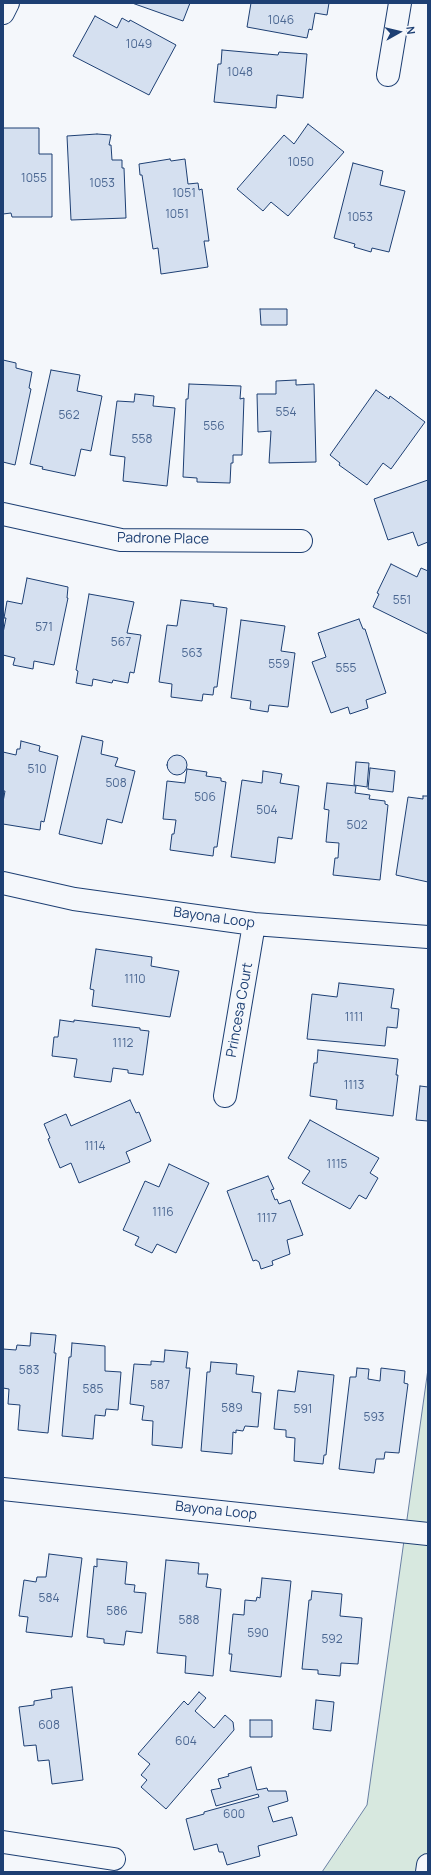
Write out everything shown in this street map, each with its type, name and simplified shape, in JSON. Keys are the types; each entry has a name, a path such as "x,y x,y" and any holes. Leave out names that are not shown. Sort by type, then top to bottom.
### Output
{"street":[{"path":"3,13 8,3"},
{"path":"388,75 400,3"},
{"name":"Padrone Place","path":"3,514 121,540 301,541"},
{"name":"Bayona Loop","path":"3,883 74,899 254,924 428,937"},
{"name":"Princesa Court","path":"226,1096 254,924"},
{"name":"Bayona Loop","path":"3,1488 428,1534"},
{"path":"3,1842 114,1859"},
{"path":"427,1872 428,1865"}],"shaded area":[{"path":"428,1369 428,1872 322,1872 367,1805"}],"building":[{"path":"132,3 190,3 183,21"},
{"path":"251,3 329,3 327,15 315,13 312,30 309,29 307,38 247,27"},
{"path":"95,16 117,28 122,18 129,22 130,20 176,45 149,95 73,56"},
{"path":"222,50 278,55 279,52 307,54 303,98 277,95 276,108 214,102 218,64 221,64"},
{"path":"308,124 344,152 288,216 271,202 263,211 237,189 284,135 294,144"},
{"path":"3,128 39,128 39,154 52,154 52,217 12,217 11,213 3,214"},
{"path":"97,134 111,135 109,145 111,145 112,160 122,160 122,168 124,168 126,218 71,220 67,136"},
{"path":"170,159 171,161 185,159 188,184 198,183 199,190 202,189 209,241 204,241 208,267 161,274 158,248 153,249 139,164"},
{"path":"353,163 383,171 380,185 405,191 389,252 372,248 371,252 354,247 355,244 334,238"},
{"path":"260,309 287,309 287,325 261,325"},
{"path":"3,360 16,363 16,368 32,372 29,388 31,389 15,465 3,462"},
{"path":"51,370 80,375 77,391 102,396 91,451 81,449 75,476 42,469 43,467 30,464"},
{"path":"296,380 296,385 314,384 316,462 269,463 271,431 258,432 257,394 276,394 276,381"},
{"path":"189,384 241,386 240,399 244,398 242,455 233,455 230,483 197,482 197,478 183,477 186,399 188,399"},
{"path":"376,390 389,399 390,396 425,422 391,469 383,463 367,485 339,465 340,463 330,455"},
{"path":"135,394 154,396 153,406 175,408 167,486 123,481 125,457 110,455 117,401 134,402"},
{"path":"428,480 428,542 418,546 413,532 388,540 374,499"},
{"path":"391,564 417,577 421,568 428,571 428,634 373,607 379,594 377,593"},
{"path":"27,578 68,587 68,598 54,665 34,661 33,669 13,665 15,658 3,655 3,633 6,618 4,618 7,601 22,604"},
{"path":"89,594 134,602 127,633 141,635 134,673 130,672 128,683 113,680 112,683 93,679 92,686 76,683 78,671 76,670"},
{"path":"181,600 214,604 213,606 227,608 217,687 214,687 213,695 203,694 202,701 171,697 172,684 159,682 167,625 177,626"},
{"path":"359,619 363,629 365,629 386,693 366,700 368,708 350,714 348,707 331,713 312,662 326,657 318,633"},
{"path":"241,620 285,626 281,651 295,653 288,707 269,705 268,712 250,709 251,701 231,698"},
{"path":"82,736 103,741 101,754 118,758 115,766 135,771 122,823 107,819 102,844 59,834"},
{"path":"21,741 40,746 39,751 58,756 44,822 41,821 40,830 3,824 3,802 5,791 3,791 3,752 16,755 17,749 20,749"},
{"path":"177,755 184,758 187,765 184,772 177,775 170,772 167,765 170,758"},
{"path":"356,762 369,763 367,787 354,785"},
{"path":"370,768 395,771 393,792 368,789"},
{"path":"187,769 207,772 206,776 221,778 221,781 226,782 217,847 214,847 213,856 170,850 176,820 163,819 167,781 185,783"},
{"path":"263,771 282,774 280,783 299,786 292,839 278,837 275,863 231,857 242,780 262,783"},
{"path":"327,783 356,786 355,793 370,795 369,799 385,801 385,804 388,805 380,880 333,875 335,858 338,858 339,843 326,842 329,810 324,809"},
{"path":"423,796 428,796 428,882 396,875 408,797 423,799"},
{"path":"96,949 152,957 151,966 179,971 170,1017 92,1006 94,990 90,989"},
{"path":"339,983 394,989 391,1008 399,1009 397,1028 387,1027 385,1046 307,1039 312,994 337,997"},
{"path":"60,1020 74,1022 74,1020 140,1028 140,1030 149,1031 143,1075 128,1073 128,1070 113,1068 111,1082 74,1077 77,1059 52,1056 54,1037 58,1037"},
{"path":"318,1050 398,1059 396,1075 398,1075 393,1116 336,1109 337,1100 310,1096 314,1063 317,1063"},
{"path":"420,1086 428,1087 428,1121 416,1120"},
{"path":"130,1100 136,1113 139,1112 151,1141 126,1152 130,1162 79,1183 71,1163 60,1168 48,1139 50,1138 44,1124 66,1114 71,1126"},
{"path":"310,1120 379,1158 370,1173 378,1178 366,1199 359,1195 350,1209 302,1183 310,1171 288,1158"},
{"path":"169,1164 209,1183 176,1253 157,1244 152,1253 135,1245 139,1237 123,1230 145,1181 159,1187"},
{"path":"268,1176 274,1189 271,1190 275,1200 277,1199 279,1204 290,1200 303,1235 287,1240 290,1254 272,1261 273,1265 261,1269 259,1262 256,1260 253,1261 227,1191"},
{"path":"31,1333 56,1335 54,1353 56,1353 48,1433 18,1430 20,1405 8,1404 9,1389 3,1388 3,1349 16,1350 17,1345 30,1346"},
{"path":"72,1343 105,1346 105,1371 121,1372 118,1410 106,1409 105,1416 95,1415 93,1439 62,1436 69,1357 71,1357"},
{"path":"165,1350 188,1352 186,1368 190,1368 182,1448 152,1445 153,1421 142,1420 144,1406 130,1404 134,1364 151,1365 151,1361 164,1362"},
{"path":"211,1362 237,1364 236,1374 254,1376 252,1392 261,1393 258,1427 245,1426 243,1431 236,1430 236,1433 233,1432 232,1454 201,1451 207,1372 210,1372"},
{"path":"357,1368 369,1369 368,1379 380,1381 381,1368 405,1371 404,1383 408,1384 399,1453 385,1452 384,1459 376,1459 374,1473 339,1469 350,1377 356,1377"},
{"path":"298,1371 334,1375 326,1455 324,1455 323,1464 294,1461 295,1438 286,1437 286,1430 274,1429 278,1390 295,1392"},
{"path":"49,1554 82,1558 72,1637 26,1632 28,1617 19,1616 24,1580 36,1582 37,1577 46,1577"},
{"path":"97,1559 127,1562 125,1584 135,1585 134,1592 146,1593 142,1633 126,1631 124,1645 104,1643 104,1639 87,1637 94,1566 97,1567"},
{"path":"166,1560 199,1563 198,1574 208,1574 206,1587 221,1589 213,1676 185,1673 186,1656 157,1653"},
{"path":"262,1578 291,1581 281,1677 230,1671 232,1654 229,1654 233,1614 244,1615 245,1600 256,1601 257,1597 260,1598"},
{"path":"312,1591 342,1594 340,1616 362,1618 358,1664 341,1663 340,1676 318,1674 318,1670 302,1669 309,1600 311,1600"},
{"path":"72,1687 83,1780 52,1784 49,1760 38,1761 36,1745 24,1746 19,1707 34,1705 34,1701 52,1698 51,1690"},
{"path":"199,1692 206,1698 195,1711 214,1728 225,1715 233,1722 234,1730 166,1809 141,1787 147,1780 141,1775 150,1764 138,1754 184,1701 188,1705"},
{"path":"316,1700 334,1702 331,1731 313,1729"},
{"path":"250,1720 272,1720 272,1737 250,1737"},
{"path":"251,1767 257,1790 267,1788 268,1791 286,1791 288,1801 268,1807 273,1822 292,1817 297,1835 258,1846 260,1856 227,1865 223,1852 219,1852 217,1844 194,1850 186,1819 204,1814 204,1812 259,1797 258,1794 216,1806 211,1790 221,1788 218,1779 229,1776 228,1774"}]}
